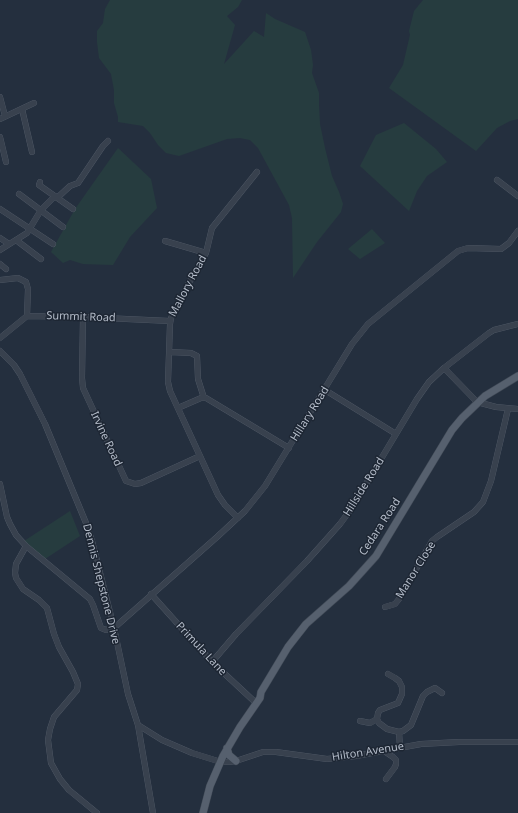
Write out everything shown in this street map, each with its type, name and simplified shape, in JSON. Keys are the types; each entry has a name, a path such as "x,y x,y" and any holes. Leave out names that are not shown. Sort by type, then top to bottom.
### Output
{"main road":[{"name":"Cedara Road","path":"219,761 236,728 262,692 288,647 306,624 349,586 376,556 452,430 477,402 498,387 518,376"},
{"name":"Cedara Road","path":"219,761 255,702"},
{"path":"227,748 228,755 236,761"},
{"path":"202,813 219,761"}],"street":[{"path":"0,97 3,117 34,103"},
{"path":"22,109 32,152"},
{"path":"0,136 6,162"},
{"path":"0,250 27,233 41,210 70,186 78,183 108,141"},
{"name":"Mallory Road","path":"238,518 225,505 218,495 170,391 168,382 170,321 186,288 206,253 213,225 257,172"},
{"path":"497,180 518,196"},
{"path":"40,182 39,185 73,209"},
{"path":"19,194 63,227"},
{"path":"0,208 53,244"},
{"name":"Hillary Road","path":"114,628 238,518 265,486 358,335 368,324 458,251 468,248 501,248 509,243 518,231"},
{"path":"0,238 9,244"},
{"path":"16,240 41,259"},
{"path":"165,241 206,253"},
{"path":"0,264 6,269"},
{"path":"0,280 18,278 26,282 28,289 27,316 0,338"},
{"name":"Summit Road","path":"27,316 170,321"},
{"name":"Irvine Road","path":"82,317 83,388 126,481 134,484 142,483 200,456"},
{"name":"Hillside Road","path":"212,662 236,634 308,562 332,535 351,509 429,382 488,333 518,324"},
{"name":"Dennis Shepstone Drive","path":"0,351 14,364 20,374 44,424 86,523 92,541 114,628 128,694 138,725 153,813"},
{"path":"170,352 191,353 197,356 198,379 204,398"},
{"path":"444,368 477,402 496,407 518,409"},
{"path":"325,390 396,434"},
{"path":"178,408 204,398 214,402 289,448"},
{"name":"Manor Close","path":"385,607 395,604 399,599 432,541 474,512 483,502 491,481 508,408"},
{"path":"0,484 10,524 16,535 26,546 90,598 101,628 106,630 114,628"},
{"path":"26,546 16,564 14,573 23,589 48,608 56,641 74,672 78,684 77,690 54,717 48,740 51,763 60,779 69,790 97,813"},
{"name":"Primula Lane","path":"151,594 212,662 255,702"},
{"path":"388,674 399,681 402,687 402,694 398,703 378,712 377,719 379,724 387,729 399,732 403,731 411,724 423,696 427,692 435,688 442,693"},
{"path":"360,721 370,723 377,719"},
{"path":"138,725 162,740 187,751 219,761"},
{"path":"399,732 400,747"},
{"name":"Hilton Avenue","path":"219,761 236,761 263,752 276,752 327,759 356,756 421,744 459,742 518,742"},
{"path":"384,751 396,760 395,767 386,779"}],"green space":[{"path":"110,0 242,0 238,7 227,16 235,25 224,64 254,31 264,37 266,13 275,19 305,32 311,50 313,65 312,73 319,93 320,124 325,148 332,176 343,204 341,212 317,242 293,278 292,218 289,205 258,148 250,140 240,138 227,139 179,156 166,153 143,126 118,122 114,103 114,90 111,74 99,58 97,42 97,31 103,23 105,9"},
{"path":"423,0 518,0 518,119 510,121 497,128 476,151 389,88 403,65 414,11"},
{"path":"404,123 436,149 447,162 427,176 417,191 409,211 360,166 376,135"},
{"path":"118,148 151,179 157,208 130,237 113,265 83,264 70,260 63,263 51,252 75,209"},
{"path":"372,229 385,243 360,259 348,249"},
{"path":"70,511 80,536 45,559 24,541"}]}
